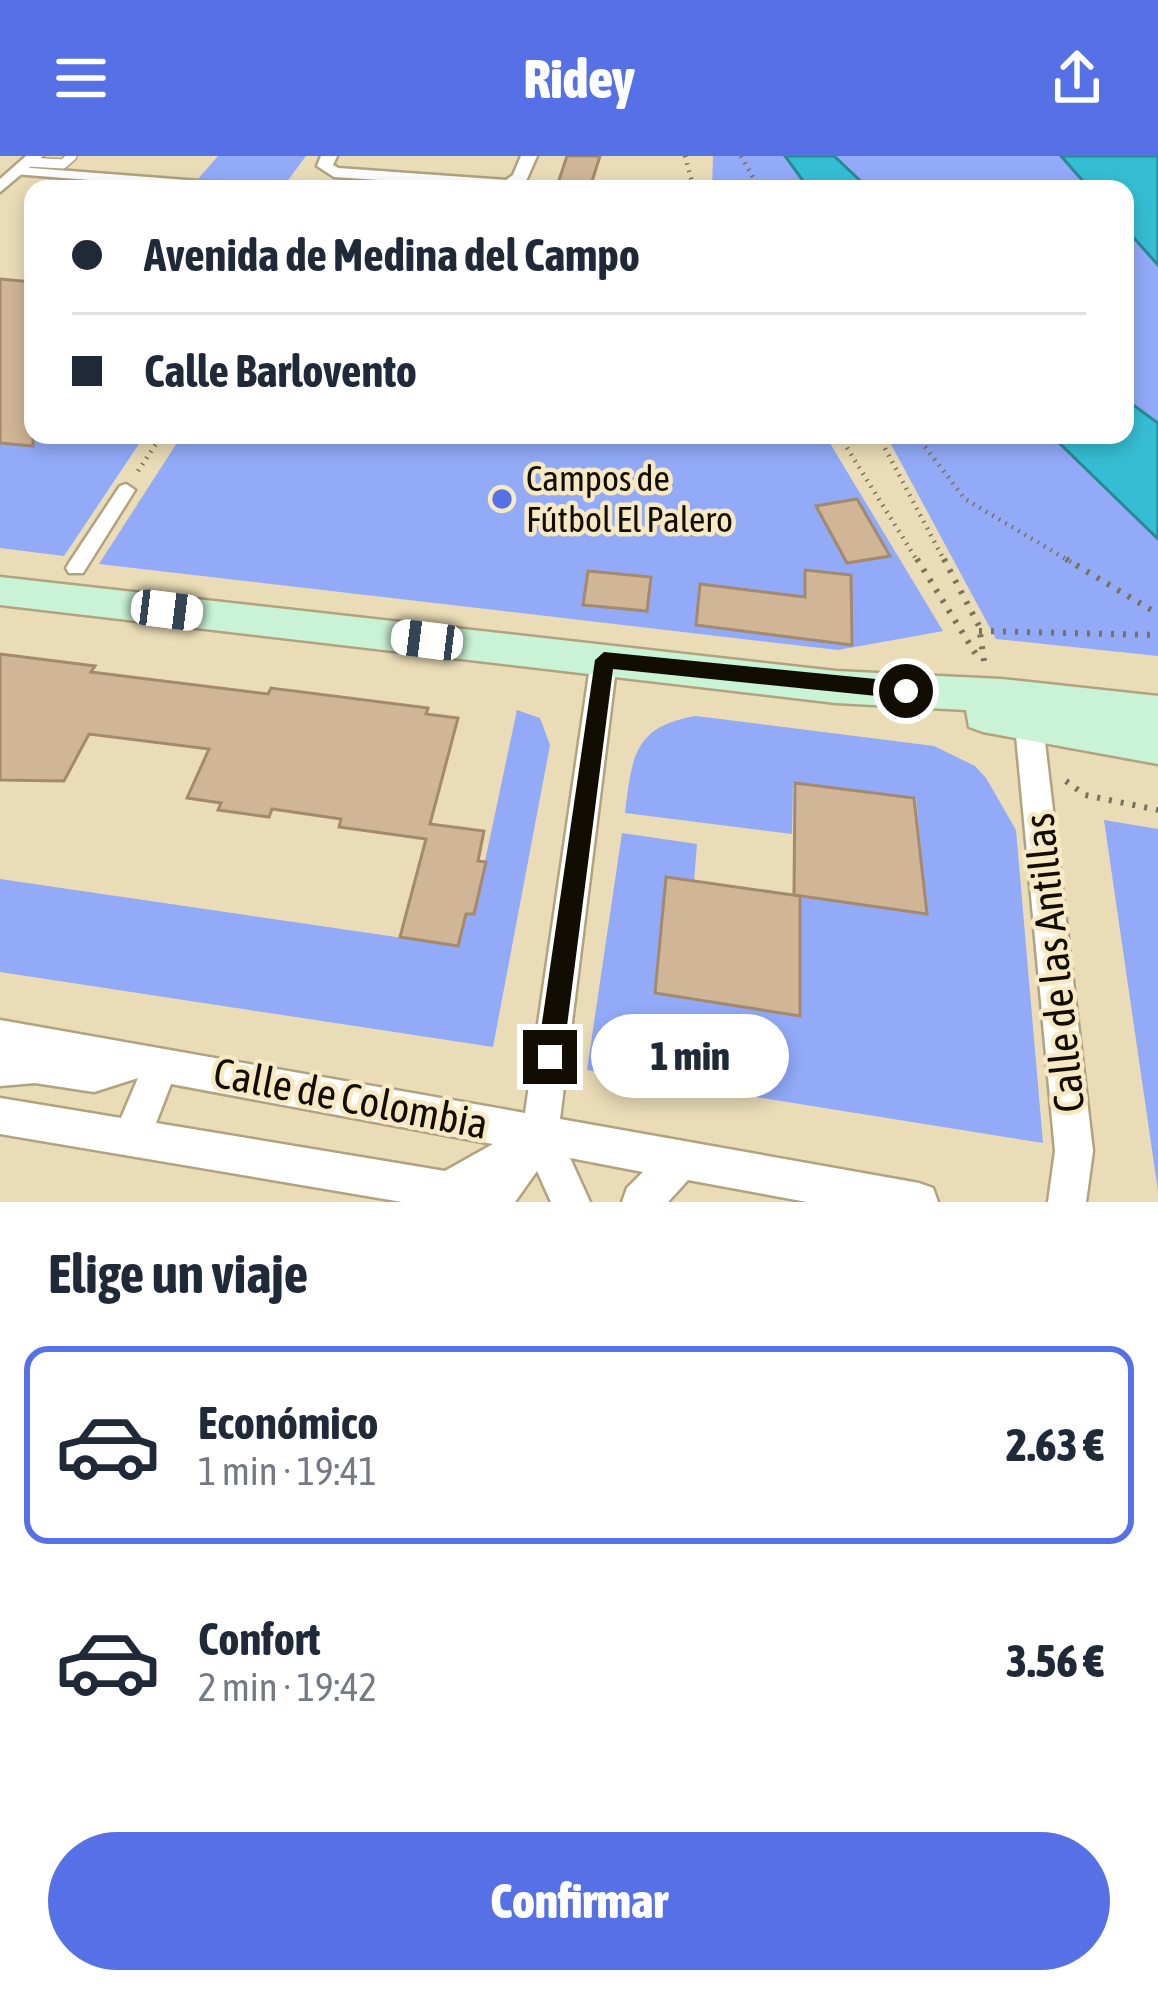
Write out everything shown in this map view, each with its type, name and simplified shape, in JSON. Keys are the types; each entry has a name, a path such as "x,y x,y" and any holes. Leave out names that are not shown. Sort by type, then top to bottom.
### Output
{"main road":[{"path":"0,591 836,687 1000,695 1158,713"},
{"path":"836,687 1158,746"}],"street":[{"path":"328,156 325,166 334,172 442,180"},
{"path":"0,187 27,163 173,180"},
{"path":"76,568 126,490"},
{"path":"492,1202 540,1135 604,660"},
{"name":"Calle de las Antillas","path":"1029,725 1074,1151 1068,1201"},
{"name":"Calle de Colombia","path":"0,1037 428,1109 680,1162 919,1202"},
{"path":"0,1068 35,1065 94,1074 152,1061"},
{"name":"Calle de Colombia","path":"131,1138 152,1061"},
{"name":"Calle de Colombia","path":"0,1116 446,1190 463,1185 540,1135"},
{"path":"540,1135 571,1202"},
{"path":"641,1202 680,1162"}],"lane":[{"path":"27,163 63,164 72,156"}],"path":[{"path":"126,490 156,444"},
{"path":"845,444 986,670 980,631 883,444"},
{"path":"923,444 965,499 1158,614"},
{"path":"980,631 1158,634"},
{"path":"1085,795 1158,810"}],"shaded area":[{"path":"218,156 306,156 288,180 197,180"},
{"path":"713,156 785,156 802,180 712,180"},
{"path":"785,156 834,156 859,180 802,180"},
{"path":"834,156 1061,156 1082,180 859,180"},
{"path":"1061,156 1158,156 1158,265 1134,238 1134,180 1082,180"},
{"path":"1134,238 1158,265 1158,423 1134,406"},
{"path":"0,279 24,392 24,444 139,444 64,556 0,548"},
{"path":"1134,406 1158,423 1158,539 1060,444 1134,444"},
{"name":"Campos de Fútbol El Palero","path":"176,444 830,444 943,631 838,650 99,564"},
{"path":"891,444 1060,444 1158,539 1158,656 996,639"},
{"path":"517,710 540,718 550,745 493,1047 0,972 0,879 458,946 466,914 474,913"},
{"path":"696,716 934,746 975,766 986,778 1016,830 1043,1143 587,1070 622,833 697,844 694,881 666,878 656,993 800,1016 800,896 927,913 916,798 793,783 792,834 625,813 634,761 648,737 675,721"},
{"path":"1104,820 1158,829 1158,1191"}],"building":[{"path":"567,156 600,156 592,180 559,180"},
{"path":"0,279 24,281 24,444 33,446 0,443"},
{"path":"857,499 890,556 847,563 816,506"},
{"path":"805,570 851,575 852,645 696,625 700,584 805,597"},
{"path":"588,571 651,577 647,611 583,605"},
{"path":"0,654 95,666 91,672 428,708 426,714 458,718 430,824 484,831 478,861 486,862 474,914 466,914 458,946 400,937 426,839 339,827 341,819 272,809 269,817 218,810 221,803 187,798 209,749 89,734 64,781 0,780"},
{"path":"795,783 914,798 927,914 794,895"},
{"path":"666,877 800,896 800,1016 655,993"}],"place":[{"name":"Campos de Fútbol El Palero","path":"502,499"}],"route":[{"path":"550,1057 604,660 906,691"}]}
